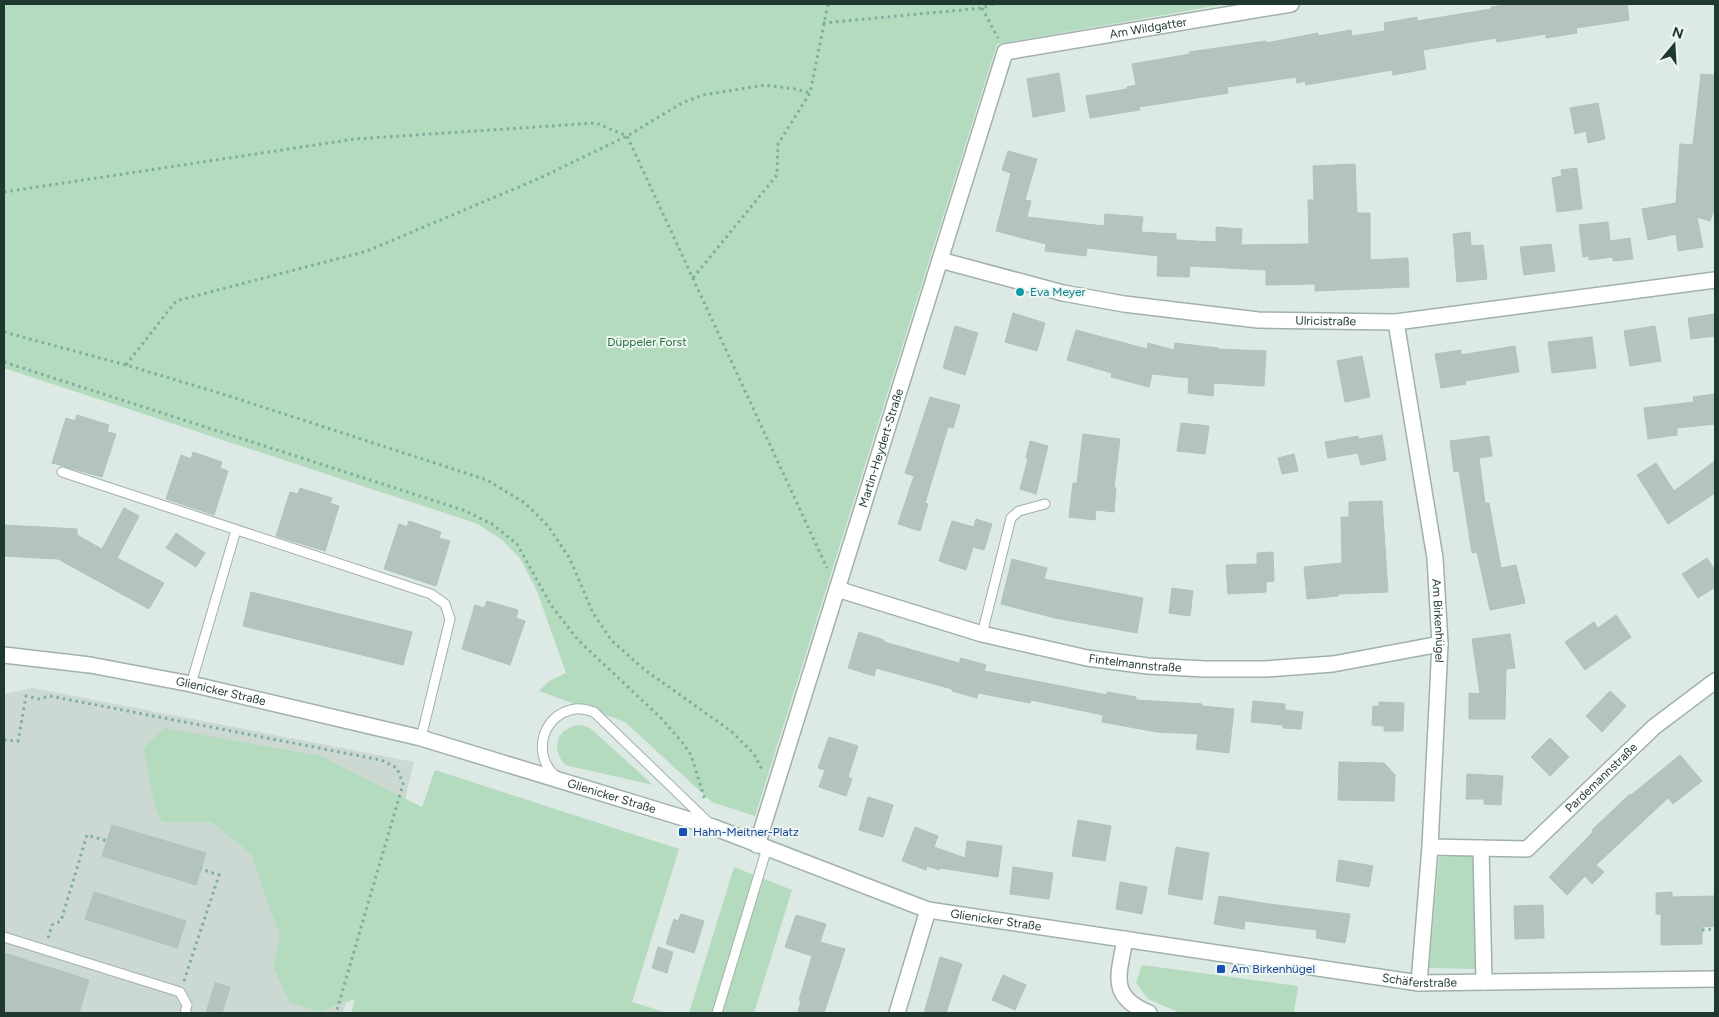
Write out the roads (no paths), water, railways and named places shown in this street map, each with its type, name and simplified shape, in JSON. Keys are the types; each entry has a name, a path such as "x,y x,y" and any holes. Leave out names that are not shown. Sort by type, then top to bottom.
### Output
{"street":[{"name":"Am Wildgatter","path":"1005,52 1291,4"},
{"name":"Martin-Heydert-Straße","path":"762,846 837,589 1005,52"},
{"name":"Ulricistraße","path":"940,260 1063,292 1124,304 1258,320 1396,322 1715,280"},
{"name":"Am Birkenhügel","path":"1396,322 1435,558 1440,644 1430,848 1419,983"},
{"name":"Fintelmannstraße","path":"837,589 982,634 1087,658 1148,666 1205,669 1265,669 1333,664 1440,644"},
{"name":"Glienicker Straße","path":"4,655 90,665 191,684 421,738 713,827 928,910 1124,939"},
{"name":"Pardemannstraße","path":"1430,848 1527,849 1654,728 1715,682"},
{"path":"1481,848 1484,982"},
{"path":"897,1013 928,910"},
{"path":"1124,939 1118,979 1122,996 1137,1008 1149,1013"},
{"name":"Schäferstraße","path":"1124,939 1419,983 1715,979"}],"lane":[{"path":"62,472 431,594 445,604 450,619 421,738"},
{"path":"982,634 1011,518 1019,511 1045,504"},
{"path":"191,684 236,530"},
{"path":"562,780 552,773 542,753 542,743 548,725 564,712 575,709 594,712 713,827"},
{"path":"716,1013 762,846"},
{"path":"4,937 180,992 187,1005 185,1013"}],"place":[{"name":"Eva Meyer","path":"1020,292"},
{"name":"Hahn-Meitner-Platz","path":"683,832"},
{"name":"Am Birkenhügel","path":"1221,969"}],"park label":[{"name":"Düppeler Forst","path":"647,342"}]}
